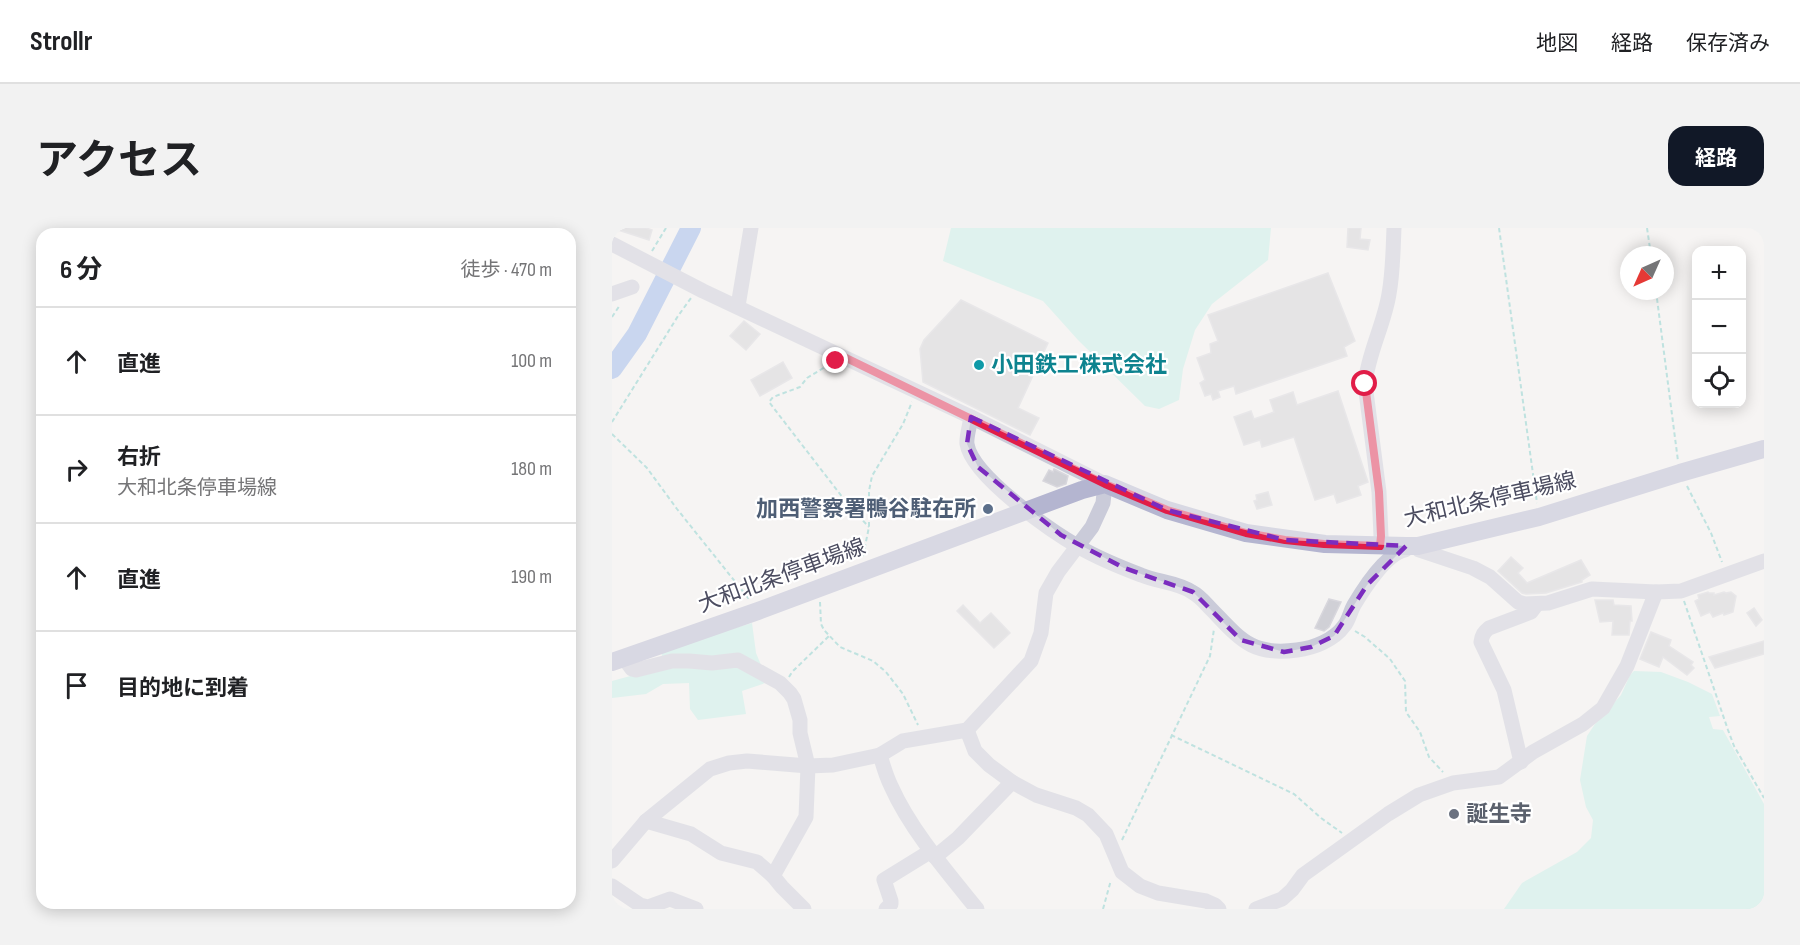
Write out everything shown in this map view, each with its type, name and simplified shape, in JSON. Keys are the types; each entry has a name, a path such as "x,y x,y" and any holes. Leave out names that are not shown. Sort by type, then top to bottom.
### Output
{"main road":[{"name":"大和北条停車場線","path":"618,660 758,611 1082,490 1105,484 1167,510 1246,533 1324,544 1412,546 1539,517 1680,473 1764,450"}],"street":[{"path":"738,306 751,228"},
{"path":"1380,546 1379,492 1365,384 1367,367 1377,342 1389,294 1394,228"},
{"path":"612,244 652,266 971,417 1105,484 1103,503 1092,527 1058,572 1046,593 1041,633 1031,661 967,730 903,741 880,755 833,765 808,766 747,761 729,763 710,769 646,821 612,861"},
{"path":"612,294 632,287"},
{"path":"971,417 967,444 978,467 998,488 1026,511 1078,547 1144,577 1188,589 1196,594 1241,640 1260,649 1284,652 1301,650 1320,644 1334,636 1345,626 1353,606 1387,561 1400,551 1412,546 1473,567 1490,577 1518,602 1525,604 1548,603 1592,589 1681,591 1764,561"},
{"path":"1256,909 1282,899 1303,875 1388,814 1419,795 1453,783 1499,777 1533,752 1583,724 1603,708 1627,666 1656,592"},
{"path":"1521,762 1504,690 1481,642 1481,637 1489,628 1531,612 1537,604"},
{"path":"618,660 636,670 672,661 689,660 712,663 738,660 780,683 790,693 796,706 808,766 806,817 774,876"},
{"path":"967,730 975,751 1012,782 1036,795 1076,808 1088,815 1106,834 1122,872 1140,886 1158,893 1206,901 1220,909"},
{"path":"880,755 890,785 900,804 933,854 977,909"},
{"path":"886,909 891,901 884,880 958,838 1012,782"},
{"path":"646,821 691,834 721,853 757,862 774,876 804,909"},
{"path":"612,886 639,905 648,907 670,899 696,909"}],"path":[{"path":"1499,228 1539,517"},
{"path":"1647,228 1650,246"},
{"path":"612,422 694,286"},
{"path":"1657,300 1680,473 1711,533 1726,573"},
{"path":"840,355 836,361 807,378 800,387 773,397 769,402 850,507 869,527"},
{"path":"862,572 861,565 869,527 869,491 872,476 903,424 917,392"},
{"path":"612,434 647,468 758,611"},
{"path":"813,589 820,599 821,624 829,636 843,650 873,661 886,672 903,694 922,737"},
{"path":"1681,591 1734,746 1764,798"},
{"path":"1103,909 1117,861 1118,847 1210,656 1216,615"},
{"path":"1345,626 1365,638 1395,666 1405,681 1407,712 1420,732 1429,757 1453,783"},
{"path":"784,686 792,672 829,636"},
{"path":"1172,735 1294,794 1351,841"}],"highlighted area":[{"path":"971,417 1167,510 1285,540 1406,546 1367,585 1334,636 1311,647 1284,652 1241,640 1193,592 1124,568 1061,535 978,467 967,444"}],"shaded area":[{"path":"951,228 1271,228 1268,260 1212,304 1195,330 1183,369 1179,400 1159,409 1145,406 1078,340 1043,301 943,261"},
{"path":"752,623 756,653 768,682 742,691 746,714 698,720 690,709 689,683 663,684 646,694 612,698 612,681 634,675 662,656 661,650"},
{"path":"1634,671 1661,672 1712,694 1720,716 1709,717 1713,729 1723,730 1764,804 1764,909 1504,909 1522,883 1577,852 1591,838 1593,820 1586,807 1580,780 1587,736 1621,695"}],"building":[{"path":"618,228 652,230 649,240 618,230"},
{"path":"1348,228 1361,228 1360,239 1370,240 1368,250 1347,247"},
{"path":"1328,273 1355,341 1344,347 1347,356 1236,394 1234,386 1218,391 1220,397 1213,400 1211,394 1205,396 1200,383 1205,380 1197,358 1211,353 1210,344 1218,341 1208,315"},
{"name":"小田鉄工株式会社","path":"961,300 1048,343 1018,408 1039,418 1030,435 923,382 920,349 924,340"},
{"path":"744,321 760,334 746,350 730,336"},
{"path":"783,362 792,378 760,396 751,380"},
{"path":"1338,391 1368,482 1358,486 1361,495 1337,503 1334,494 1315,500 1294,437 1262,447 1260,440 1244,445 1234,417 1251,411 1254,419 1274,412 1270,400 1293,392 1297,405"},
{"path":"1054,469 1068,476 1066,484 1057,487 1043,481 1049,470 1053,472"},
{"path":"1268,492 1272,505 1257,509 1254,501 1257,500 1256,495"},
{"path":"1511,557 1523,568 1518,573 1527,583 1581,560 1590,575 1582,582 1546,593 1526,594 1498,571"},
{"path":"1708,592 1714,595 1731,592 1736,596 1733,612 1713,617 1710,612 1701,616 1695,601 1699,599 1698,595"},
{"path":"1329,599 1341,602 1329,627 1324,631 1315,628"},
{"path":"1595,600 1613,600 1614,605 1631,606 1632,621 1630,621 1629,635 1612,635 1613,621 1600,622"},
{"path":"963,605 980,623 991,613 1010,633 994,648 957,611"},
{"path":"1754,608 1762,620 1756,626 1747,613"},
{"path":"1651,632 1671,640 1669,646 1693,662 1691,665 1694,668 1687,675 1663,657 1659,667 1640,659"},
{"path":"1764,641 1764,654 1715,668 1709,657"}],"waterway":[{"path":"612,369 637,334 691,228"}],"place":[{"name":"小田鉄工株式会社","path":"979,365"},
{"name":"加西警察署鴨谷駐在所","path":"988,509"},
{"name":"誕生寺","path":"1454,814"}],"route":[{"path":"836,361 840,355 1105,484 1167,510 1246,533 1285,540 1380,546 1379,492 1365,384"}]}
